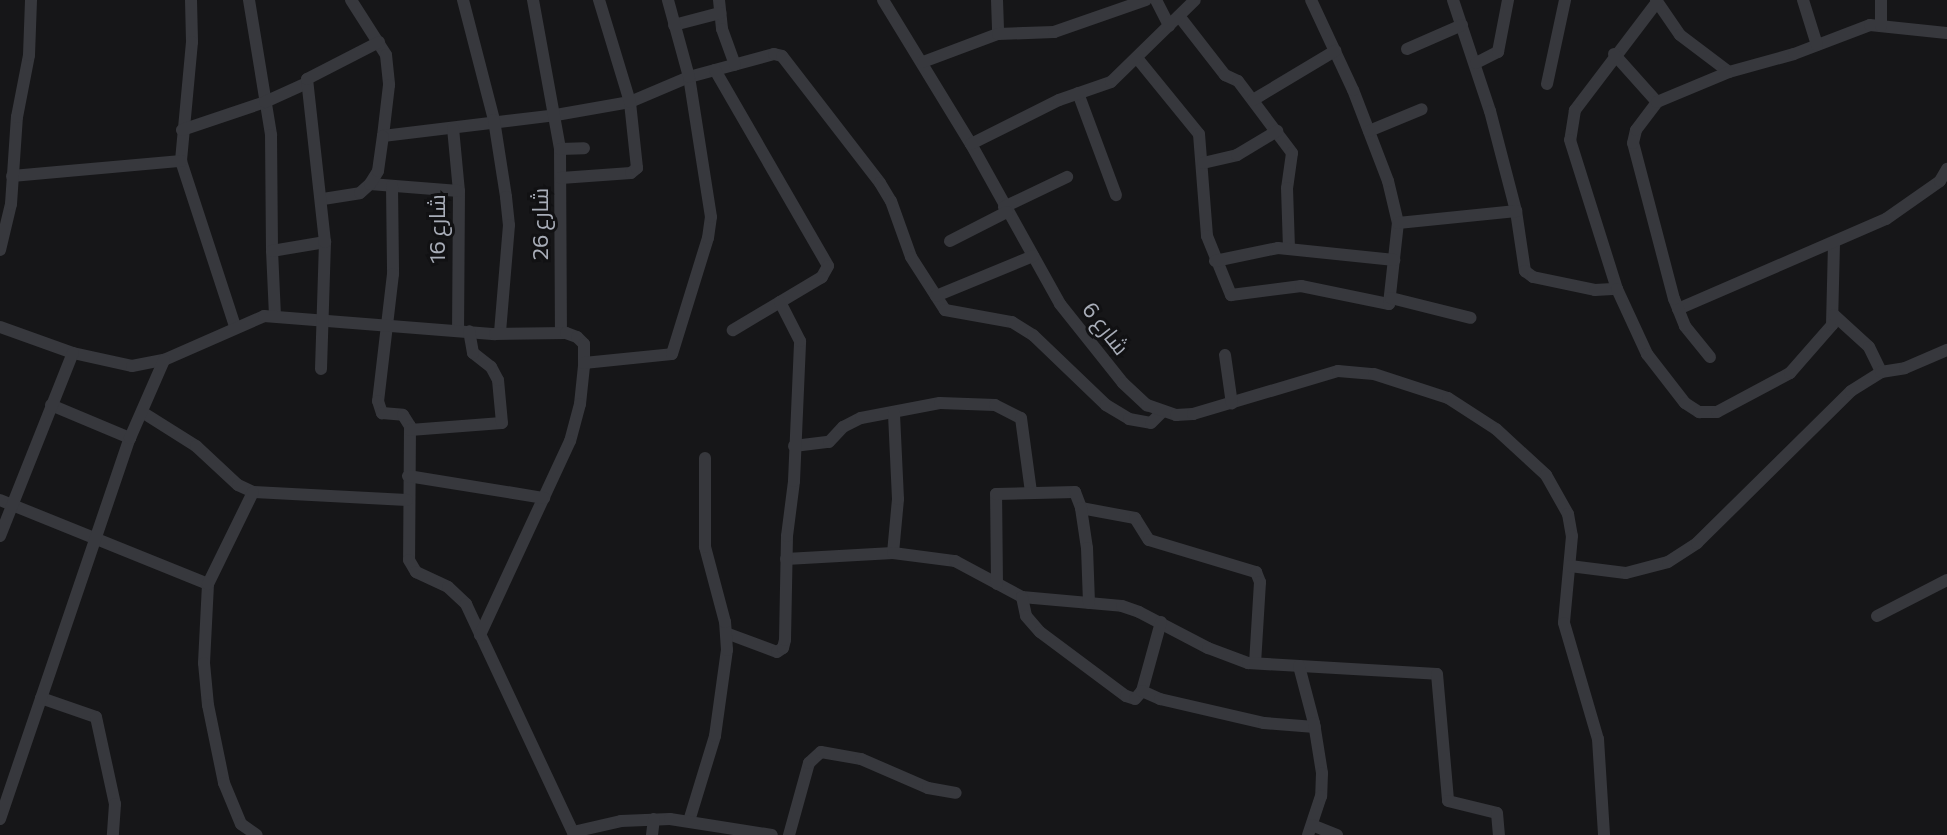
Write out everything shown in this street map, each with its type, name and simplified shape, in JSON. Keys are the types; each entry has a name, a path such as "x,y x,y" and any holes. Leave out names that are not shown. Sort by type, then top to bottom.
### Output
{"street":[{"path":"0,250 12,176 16,117 28,55 31,0"},
{"path":"191,0 192,42 182,130 181,161 235,326"},
{"path":"249,0 271,135 275,316"},
{"path":"323,199 360,193 370,184 378,171 383,136 388,67 379,42 351,0"},
{"path":"463,0 494,120 509,225 500,333"},
{"name":"شارع 26","path":"533,0 556,115 560,149 561,333"},
{"path":"561,178 635,171 630,102 599,0"},
{"path":"584,363 669,355 675,349 708,238 711,217 689,77 668,0"},
{"path":"719,0 720,13 735,65"},
{"name":"شارع 6","path":"883,0 923,62 971,144 1060,304 1134,394 1163,411"},
{"path":"997,0 998,34"},
{"path":"923,62 998,34 1054,32 1146,0"},
{"path":"1156,0 1169,26"},
{"path":"971,144 1078,93 1111,82 1195,0"},
{"path":"1137,58 1199,134 1203,163 1205,224 1215,261 1232,296 1294,286 1387,304 1390,298 1398,223 1388,181 1335,51 1311,0"},
{"path":"1453,0 1476,63 1516,211 1528,275 1595,290 1617,289"},
{"path":"1476,63 1498,52 1508,0"},
{"path":"1547,84 1565,0"},
{"path":"1803,0 1816,45"},
{"path":"1881,0 1881,26"},
{"path":"1729,72 1694,49 1656,1 1614,54 1575,110 1570,140 1617,289 1647,354 1685,403 1699,412 1717,412 1744,400 1790,373 1832,325 1834,244"},
{"path":"674,25 720,13"},
{"path":"1179,16 1225,75 1236,79 1292,153 1287,188 1289,248"},
{"path":"1407,49 1462,25"},
{"path":"1710,357 1685,326 1678,309 1635,164 1633,143 1636,130 1657,102 1729,72 1816,45 1870,25 1947,33"},
{"path":"321,369 325,242 323,199 307,83 311,74 379,42"},
{"path":"1253,100 1335,51"},
{"path":"383,136 453,128 494,120 556,115 630,102 689,77 774,54 782,56 880,183 891,201 910,257 945,310 993,316 1033,335 1106,405 1129,419 1151,423 1163,411 1193,414 1232,404 1289,383 1338,371 1374,374 1448,399 1496,429 1546,475 1568,514 1570,566 1564,623 1598,739 1604,835"},
{"path":"1614,54 1657,102"},
{"path":"715,70 828,266 822,277 733,330"},
{"path":"182,130 265,102 307,83"},
{"path":"1078,93 1116,195"},
{"path":"1369,131 1422,109"},
{"name":"شارع 16","path":"453,128 459,191 463,331"},
{"path":"1203,163 1237,155 1276,131"},
{"path":"560,149 584,148"},
{"path":"12,176 181,161"},
{"path":"1678,309 1834,244 1886,219 1940,181 1947,170"},
{"path":"950,242 1067,177"},
{"path":"370,184 459,191"},
{"path":"392,186 394,243 378,401 382,413 408,418 410,430 407,500 411,567 458,594 480,635 573,834 621,821 654,819 689,821 706,829 772,835"},
{"path":"1398,223 1516,211"},
{"path":"272,251 325,242"},
{"path":"1215,261 1267,249 1289,248 1394,260"},
{"path":"936,296 1033,256"},
{"path":"1390,298 1471,318"},
{"path":"726,633 771,651 783,648 786,559 800,341 780,302"},
{"path":"1834,315 1869,347 1881,372"},
{"path":"0,327 73,353 132,366 164,360 235,326 275,316 324,318 463,331 561,333 577,338 584,344 584,363 580,404 570,441 480,635"},
{"path":"410,430 502,423 498,380 491,367 473,353 463,331"},
{"path":"1570,566 1626,573 1668,562 1697,543 1851,391 1881,372 1905,368 1947,350"},
{"path":"0,536 6,502 73,353"},
{"path":"1225,355 1232,404"},
{"path":"0,819 130,438 164,360"},
{"path":"794,446 822,445 851,421 953,403 995,405 1018,416 1023,425 1031,492"},
{"path":"51,405 130,438"},
{"path":"142,412 196,446 238,485 253,492 407,500"},
{"path":"893,553 898,499 894,413"},
{"path":"689,821 723,701 726,633 705,546 705,458"},
{"path":"408,476 544,498"},
{"path":"253,492 208,584 204,663 208,705 224,783 241,824 256,835"},
{"path":"997,584 996,494 1075,492 1081,508 1089,603"},
{"path":"6,502 208,584"},
{"path":"1081,508 1135,518 1149,540 1256,572 1260,582 1255,663"},
{"path":"786,559 893,553 955,561 1022,597 1122,606 1161,622 1208,648 1255,663 1437,674 1448,801 1497,813 1499,835"},
{"path":"1877,616 1947,580"},
{"path":"1022,597 1026,616 1040,632 1126,696 1135,699 1142,691 1161,622"},
{"path":"1299,666 1315,727 1321,796 1310,830 1337,835"},
{"path":"1142,691 1160,699 1264,723 1315,727"},
{"path":"41,698 96,717 115,804 113,835"},
{"path":"789,835 809,763 821,752 861,759 928,788 956,793"},
{"path":"652,835 654,819"}]}
